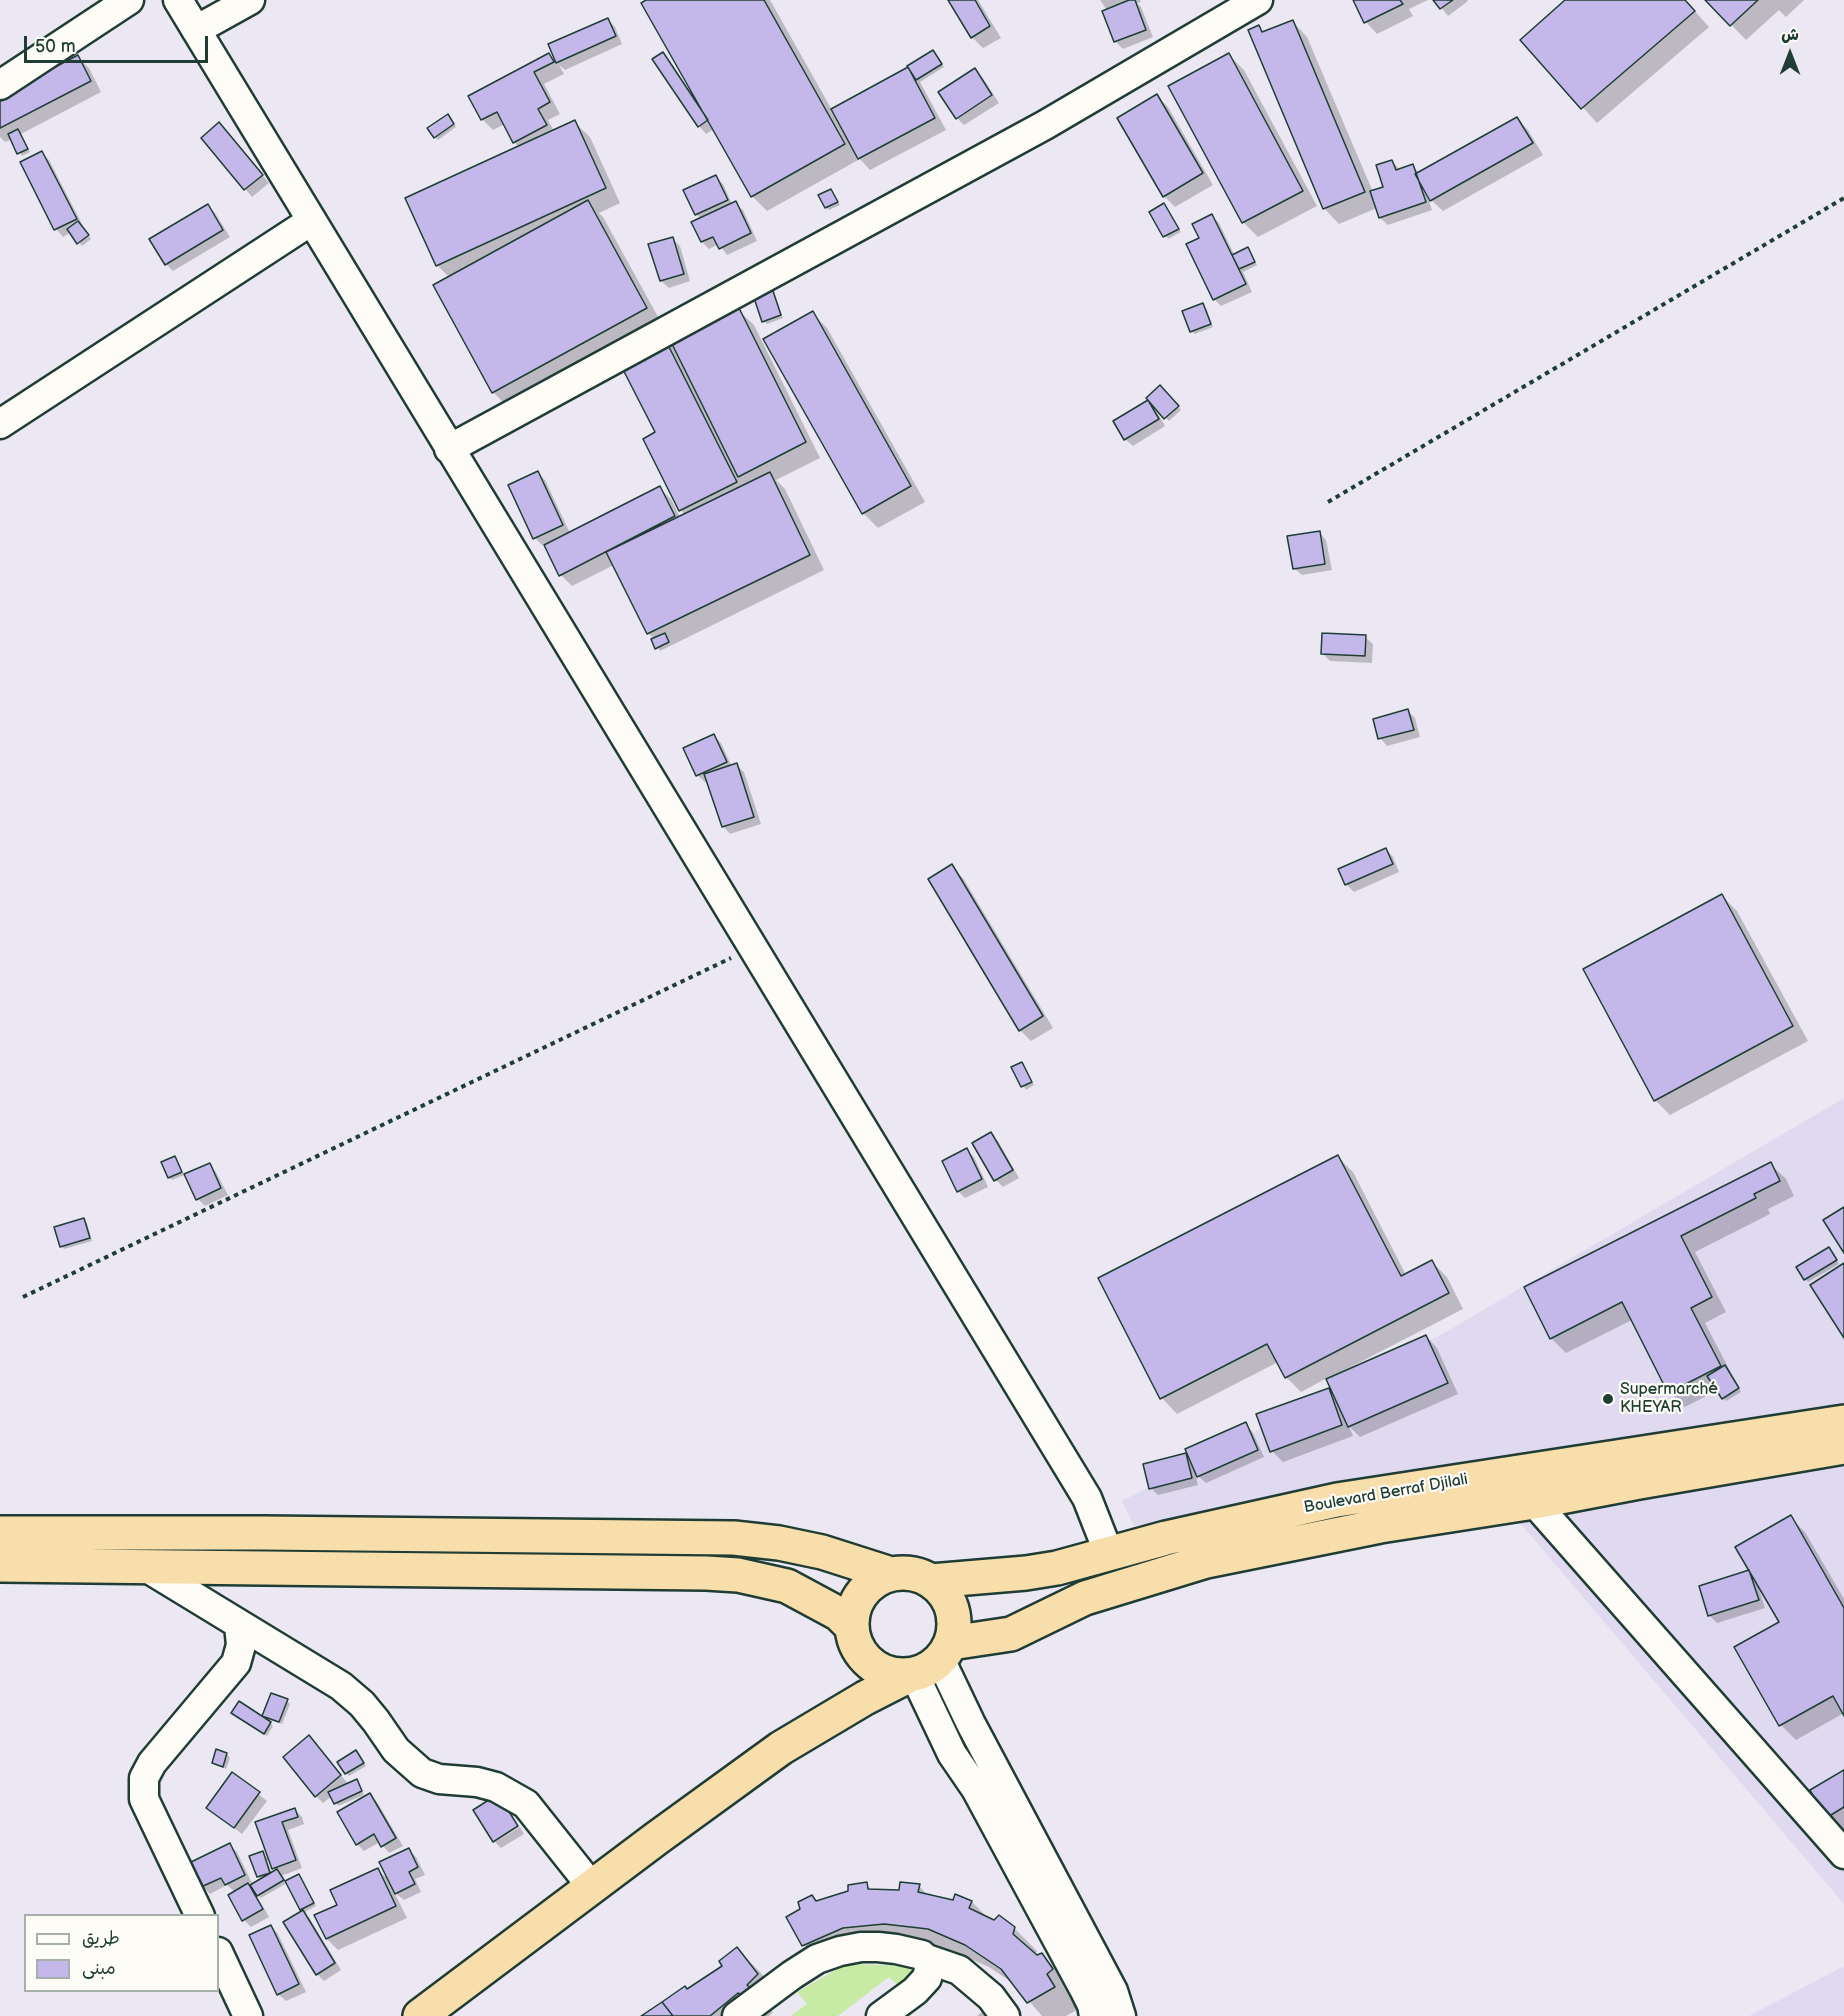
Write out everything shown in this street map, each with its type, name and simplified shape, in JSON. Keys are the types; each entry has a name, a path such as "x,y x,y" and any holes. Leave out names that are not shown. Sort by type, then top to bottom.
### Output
{"highway":[{"name":"Boulevard Berraf Djilali","path":"931,1581 1057,1568 1166,1538 1337,1500 1844,1422"},
{"name":"Boulevard Berraf Djilali","path":"928,1663 978,1641 1011,1634 1095,1594 1206,1561 1380,1526 1533,1502 1844,1447"},
{"path":"0,1533 734,1538 779,1543 822,1552 891,1574"},
{"path":"0,1564 738,1575 787,1586 838,1614 851,1626"},
{"path":"420,2016 781,1748 928,1663 954,1629 954,1616 950,1602 931,1581 919,1575 891,1574 878,1580 862,1594 853,1612 851,1626 860,1652 869,1663 881,1671 894,1675 928,1663"}],"street":[{"path":"0,85 129,0"},
{"path":"178,0 1087,1498 1109,1554"},
{"path":"196,30 250,0"},
{"path":"449,449 1045,124 1258,0"},
{"path":"0,424 311,221"},
{"path":"1533,1502 1844,1854"},
{"path":"144,1566 341,1686 362,1704 396,1750 422,1773 439,1779 477,1782 496,1787 526,1804 592,1887"},
{"path":"199,1914 148,1809 142,1788 144,1778 152,1763 236,1663 241,1645 239,1625"},
{"path":"928,1663 952,1754 989,1784 1113,1991 1121,2016"},
{"path":"989,1784 1092,2005 1094,2016"},
{"path":"737,2016 792,1975 818,1959 861,1947 911,1952 958,1970 991,1997 1005,2016"},
{"path":"219,1955 248,2016"},
{"path":"881,2016 915,1991 927,1978 930,1964 927,1959"}],"path":[{"path":"1328,502 1844,198"},
{"path":"23,1297 753,948"}],"shaded area":[{"path":"1844,1098 1844,1904 1468,1462 1134,1526 1122,1501 1444,1333"},
{"path":"1844,1966 1844,2016 1749,2016"}],"green space":[{"path":"854,1964 905,1966 910,1969 911,1973 908,1979 898,1986 889,1977 838,2016 791,2016 807,2004 797,1992 839,1968"}],"building":[{"path":"646,0 764,0 845,144 751,197 641,3"},
{"path":"948,0 975,0 990,26 971,38"},
{"path":"1129,0 1135,0 1146,30 1114,42 1102,11"},
{"path":"1353,0 1400,0 1403,4 1364,23"},
{"path":"1433,0 1453,0 1440,9"},
{"path":"1565,0 1685,0 1695,11 1581,109 1520,40"},
{"path":"1705,0 1758,0 1730,26"},
{"path":"608,18 616,36 556,63 548,44"},
{"path":"1293,20 1365,192 1323,209 1248,30 1259,25 1262,32"},
{"path":"933,50 942,64 916,80 907,66"},
{"path":"663,52 708,120 698,127 652,59"},
{"path":"549,53 554,62 534,72 550,102 538,109 547,125 513,143 497,112 481,120 468,96"},
{"path":"1229,53 1303,191 1242,223 1168,86"},
{"path":"78,55 91,81 0,128 0,96"},
{"path":"908,67 935,118 858,159 831,109"},
{"path":"975,68 992,95 956,119 938,92"},
{"path":"1157,94 1203,173 1163,197 1117,118"},
{"path":"448,114 454,124 434,138 427,128"},
{"path":"1517,117 1533,143 1430,201 1415,174"},
{"path":"575,120 606,188 436,266 405,198"},
{"path":"219,122 263,175 244,190 201,138"},
{"path":"18,129 28,149 17,154 8,134"},
{"path":"42,151 77,219 54,230 20,162"},
{"path":"1392,160 1396,170 1413,164 1426,202 1379,218 1370,191 1383,187 1376,165"},
{"path":"716,175 728,200 695,215 683,190"},
{"path":"831,189 838,202 825,208 818,195"},
{"path":"588,200 647,308 492,393 433,285"},
{"path":"736,201 751,233 719,249 713,237 701,242 691,222"},
{"path":"1164,203 1179,229 1163,237 1149,212"},
{"path":"208,204 223,230 165,265 149,239"},
{"path":"1212,214 1246,284 1213,300 1186,244 1199,238 1192,224"},
{"path":"78,221 89,235 77,244 67,229"},
{"path":"673,237 684,274 660,281 648,244"},
{"path":"1248,247 1255,262 1239,269 1232,255"},
{"path":"772,288 781,315 762,322 753,295"},
{"path":"1203,303 1211,324 1190,332 1182,311"},
{"path":"739,308 806,442 738,477 671,342"},
{"path":"813,311 911,486 862,514 763,339"},
{"path":"661,331 737,482 679,511 643,439 655,432 615,354"},
{"path":"1160,385 1179,406 1164,419 1146,398"},
{"path":"1148,400 1159,419 1124,440 1113,421"},
{"path":"538,471 563,525 533,539 508,485"},
{"path":"770,472 810,555 647,634 606,552"},
{"path":"660,486 675,516 559,576 544,545"},
{"path":"1320,531 1325,564 1293,569 1287,536"},
{"path":"665,633 669,642 655,649 651,639"},
{"path":"1322,633 1366,635 1365,656 1321,654"},
{"path":"1408,709 1414,730 1378,739 1373,719"},
{"path":"714,734 727,762 696,776 683,748"},
{"path":"737,763 754,817 722,827 704,774"},
{"path":"1386,848 1393,864 1345,885 1338,869"},
{"path":"952,864 1043,1016 1019,1031 928,879"},
{"path":"1722,894 1793,1026 1654,1101 1583,969"},
{"path":"1022,1062 1032,1082 1021,1087 1011,1067"},
{"path":"991,1132 1013,1170 994,1181 972,1143"},
{"path":"967,1148 982,1179 957,1192 942,1161"},
{"path":"1338,1155 1401,1276 1432,1260 1449,1293 1285,1378 1267,1344 1160,1399 1098,1278"},
{"path":"175,1156 182,1172 168,1178 161,1162"},
{"path":"1771,1162 1780,1181 1754,1194 1756,1198 1681,1236 1712,1297 1691,1308 1721,1366 1668,1393 1622,1302 1550,1339 1524,1287"},
{"path":"210,1163 221,1188 196,1200 184,1174"},
{"path":"1844,1207 1844,1253 1823,1220"},
{"path":"84,1218 90,1238 60,1247 54,1227"},
{"path":"1829,1247 1837,1260 1804,1280 1796,1267"},
{"path":"1844,1263 1844,1338 1810,1285"},
{"path":"1426,1335 1448,1383 1348,1427 1326,1379"},
{"path":"1725,1365 1739,1388 1722,1399 1707,1376"},
{"path":"1329,1388 1342,1425 1270,1452 1256,1414"},
{"path":"1246,1422 1258,1450 1197,1477 1185,1449"},
{"path":"1186,1453 1192,1478 1149,1489 1143,1464"},
{"path":"1791,1515 1844,1608 1844,1716 1833,1696 1779,1726 1734,1647 1779,1622 1735,1547"},
{"path":"1749,1570 1759,1600 1708,1616 1699,1586"},
{"path":"271,1693 288,1699 279,1722 262,1716"},
{"path":"239,1701 271,1722 264,1734 231,1713"},
{"path":"309,1735 341,1775 315,1797 283,1757"},
{"path":"216,1749 227,1753 223,1767 212,1763"},
{"path":"356,1750 364,1763 345,1774 337,1762"},
{"path":"1844,1770 1844,1807 1826,1818 1810,1790"},
{"path":"232,1772 260,1792 234,1828 206,1808"},
{"path":"357,1779 362,1791 334,1804 328,1792"},
{"path":"370,1793 396,1838 381,1847 374,1834 356,1845 337,1812"},
{"path":"498,1794 518,1826 493,1842 473,1810"},
{"path":"295,1808 298,1817 282,1822 296,1860 272,1869 255,1822"},
{"path":"230,1843 245,1875 225,1885 221,1878 201,1887 189,1863"},
{"path":"409,1848 418,1867 409,1872 415,1884 395,1894 379,1862"},
{"path":"263,1851 270,1873 257,1877 249,1856"},
{"path":"378,1868 396,1906 326,1939 314,1915 337,1905 330,1890"},
{"path":"277,1869 284,1880 257,1896 250,1885"},
{"path":"299,1874 314,1903 300,1910 285,1881"},
{"path":"867,1882 868,1889 899,1890 900,1882 920,1884 918,1892 953,1900 955,1894 972,1901 969,1908 994,1920 999,1915 1015,1927 1013,1934 1037,1955 1042,1953 1053,1969 1047,1974 1055,1987 1027,2003 1001,1969 965,1945 928,1929 884,1924 843,1928 802,1946 786,1917 800,1909 798,1902 812,1895 816,1901 848,1891 848,1885"},
{"path":"248,1883 263,1909 242,1921 228,1895"},
{"path":"303,1910 335,1963 316,1975 283,1922"},
{"path":"271,1925 299,1984 277,1995 249,1935"},
{"path":"737,1947 758,1974 747,1985 752,1989 743,1996 738,1993 710,2016 673,2016 662,2002 685,1986 687,1989 722,1966 719,1961"},
{"path":"662,2002 673,2016 641,2016"}],"place":[{"name":"Supermarché KHEYAR","path":"1608,1399"}]}
